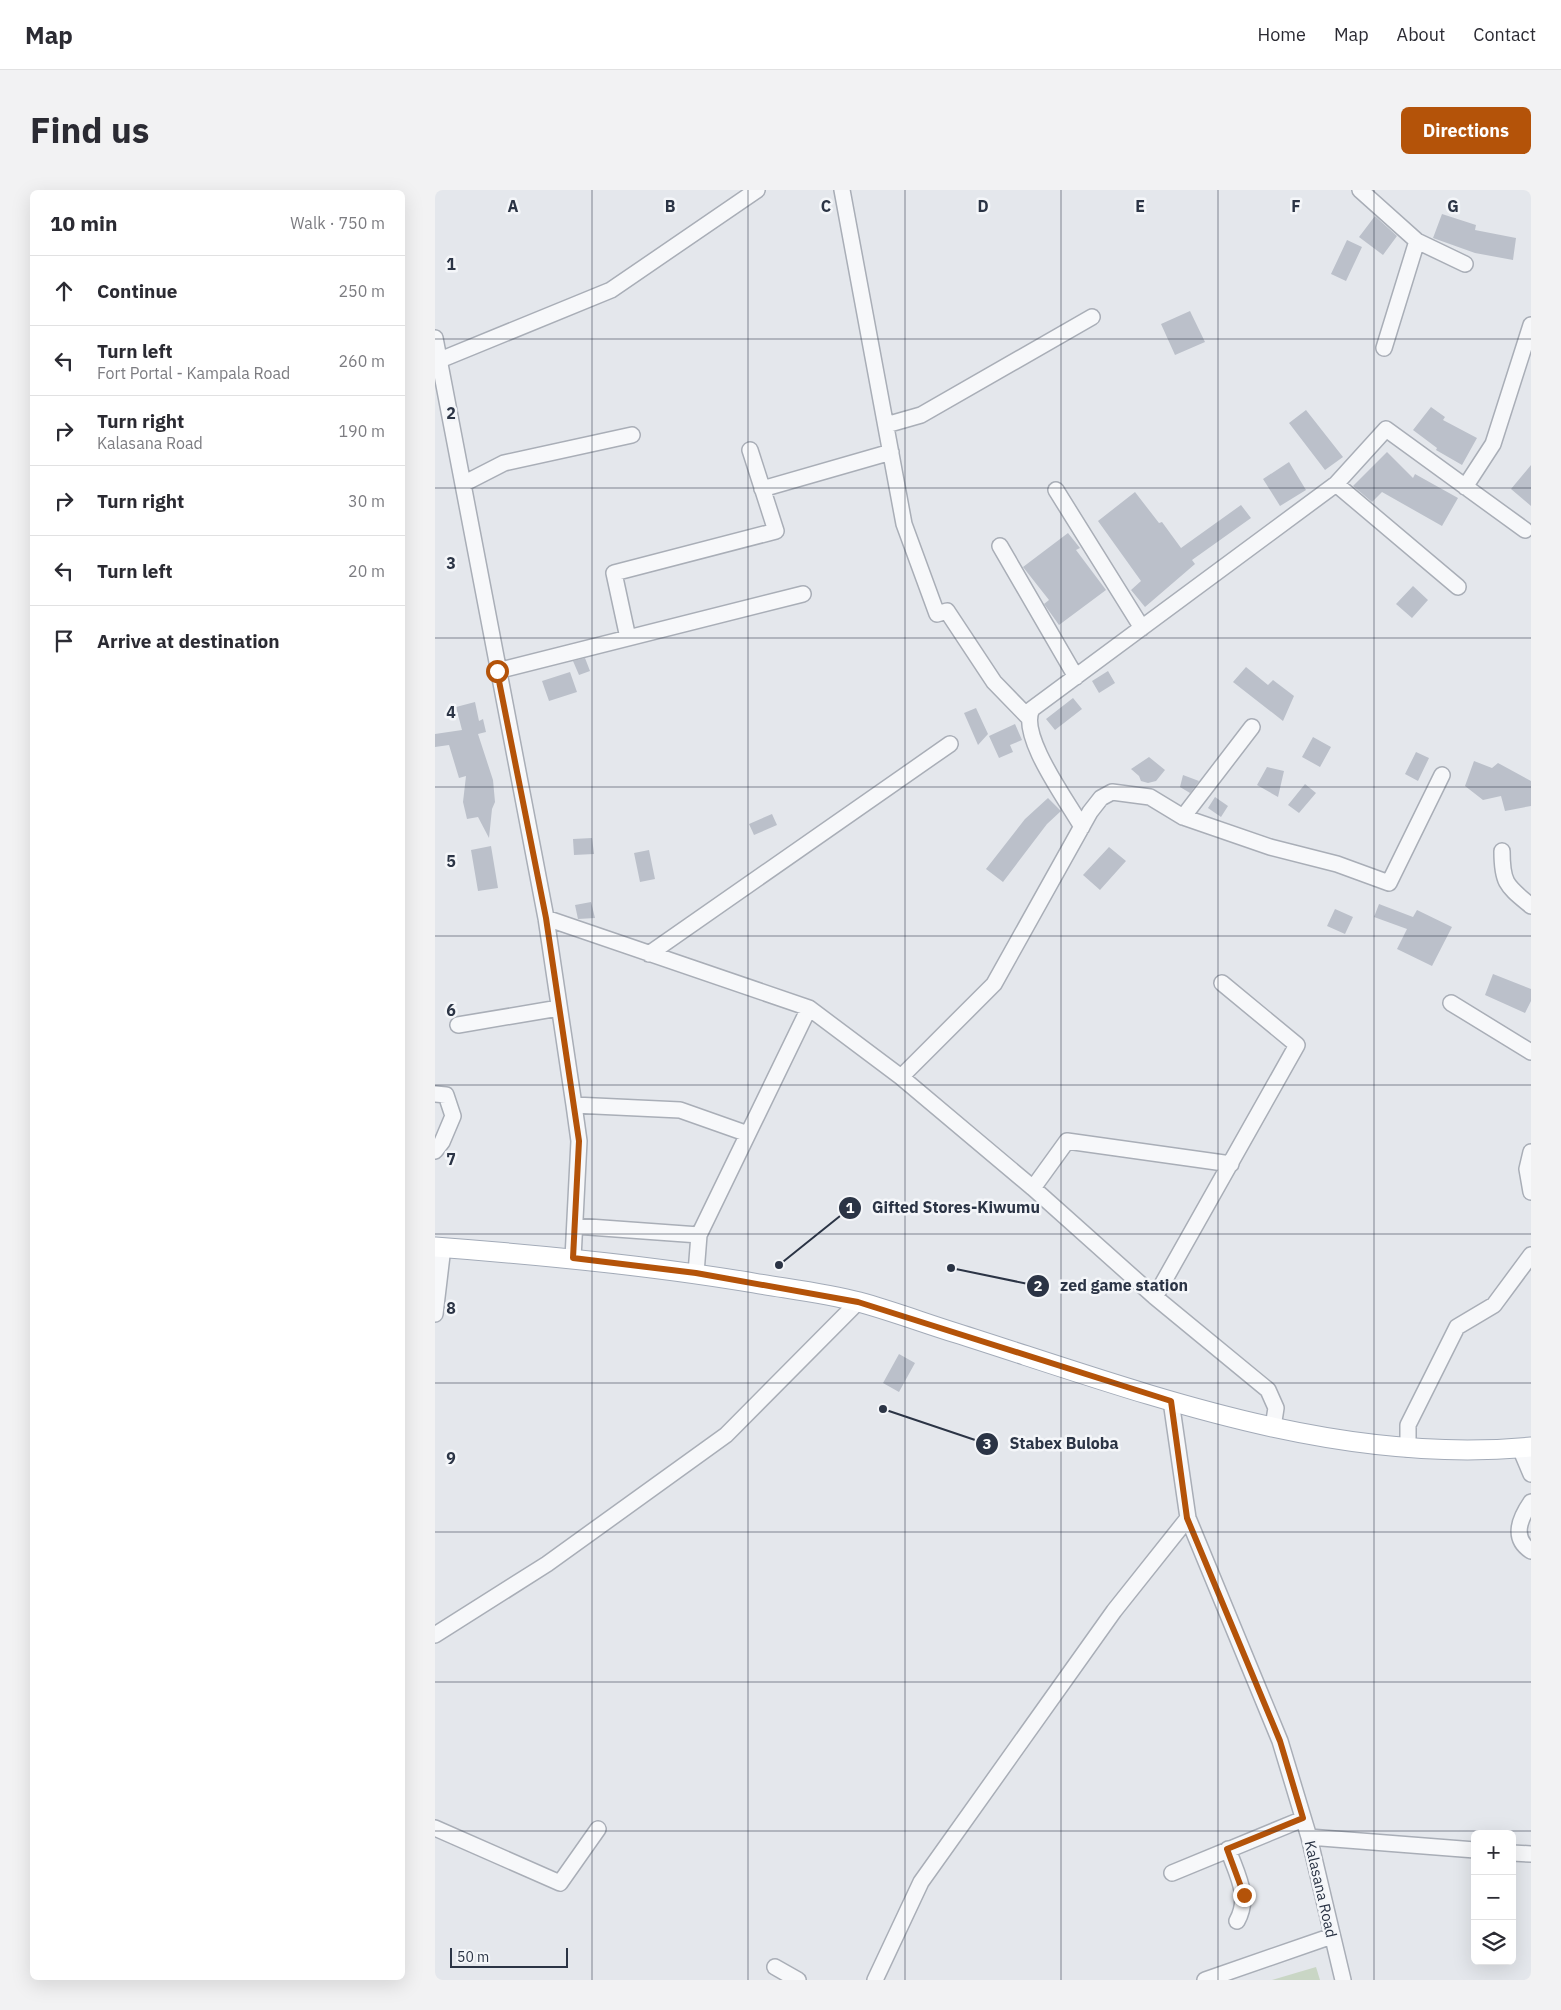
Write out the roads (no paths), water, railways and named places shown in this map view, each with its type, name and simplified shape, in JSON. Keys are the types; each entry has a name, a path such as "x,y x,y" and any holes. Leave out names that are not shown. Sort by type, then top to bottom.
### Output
{"main road":[{"path":"439,1247 573,1258 696,1273 858,1302 1171,1401 1273,1427 1340,1441 1408,1449 1463,1450 1525,1447"}],"street":[{"path":"440,360 611,290 735,197 757,190"},
{"path":"842,190 904,524 937,614 947,612 994,682 1028,717 1032,742 1082,827"},
{"path":"1360,190 1417,241 1465,264"},
{"path":"1384,348 1417,241"},
{"path":"885,425 921,415 1092,317"},
{"path":"1465,487 1493,444 1531,325"},
{"path":"435,338 497,671 546,918 579,1141 573,1258"},
{"path":"1028,717 1032,709 1336,484 1386,429 1525,530"},
{"path":"463,484 504,463 633,435"},
{"path":"628,638 614,573 776,531 750,450"},
{"path":"762,489 891,452"},
{"path":"1336,484 1458,586"},
{"path":"1056,490 1142,628"},
{"path":"1000,546 1076,677"},
{"path":"497,671 803,594"},
{"path":"1183,817 1252,727"},
{"path":"649,954 950,744"},
{"path":"901,1077 994,984 1082,827 1101,798 1113,792 1150,797 1183,817 1270,847 1337,864 1389,883 1443,775"},
{"path":"1501,851 1502,875 1511,890 1531,906"},
{"path":"546,918 809,1008 901,1077 1033,1188 1155,1297 1268,1390 1276,1408 1273,1427"},
{"path":"1155,1297 1297,1045 1222,983"},
{"path":"1451,1003 1531,1052"},
{"path":"458,1025 559,1008"},
{"path":"696,1273 699,1235 809,1008"},
{"path":"435,1094 446,1095 453,1116 442,1142 435,1150"},
{"path":"574,1105 680,1110 748,1134"},
{"path":"1033,1188 1067,1141 1231,1164"},
{"path":"1531,1152 1527,1169 1531,1192"},
{"path":"575,1226 699,1235"},
{"path":"435,1314 439,1247"},
{"path":"1408,1449 1408,1425 1457,1327 1495,1305 1531,1255"},
{"path":"435,1635 547,1564 726,1435 858,1302"},
{"name":"Kalasana Road","path":"1171,1401 1187,1518 1280,1741 1309,1837 1343,1980"},
{"path":"1525,1447 1531,1474"},
{"path":"1531,1502 1523,1514 1519,1536 1524,1547 1531,1551"},
{"path":"875,1980 921,1882 1114,1611 1187,1518"},
{"path":"1172,1873 1303,1818"},
{"path":"435,1828 559,1883 599,1830"},
{"path":"1309,1837 1471,1850"},
{"path":"1227,1849 1244,1895 1243,1909 1237,1921"},
{"path":"1516,1853 1531,1854"},
{"path":"1205,1980 1332,1936"},
{"path":"775,1967 799,1980"}],"place":[{"name":"Gifted Stores-Kiwumu","path":"779,1265"},
{"name":"zed game station","path":"951,1268"},
{"name":"Stabex Buloba","path":"883,1409"}]}
